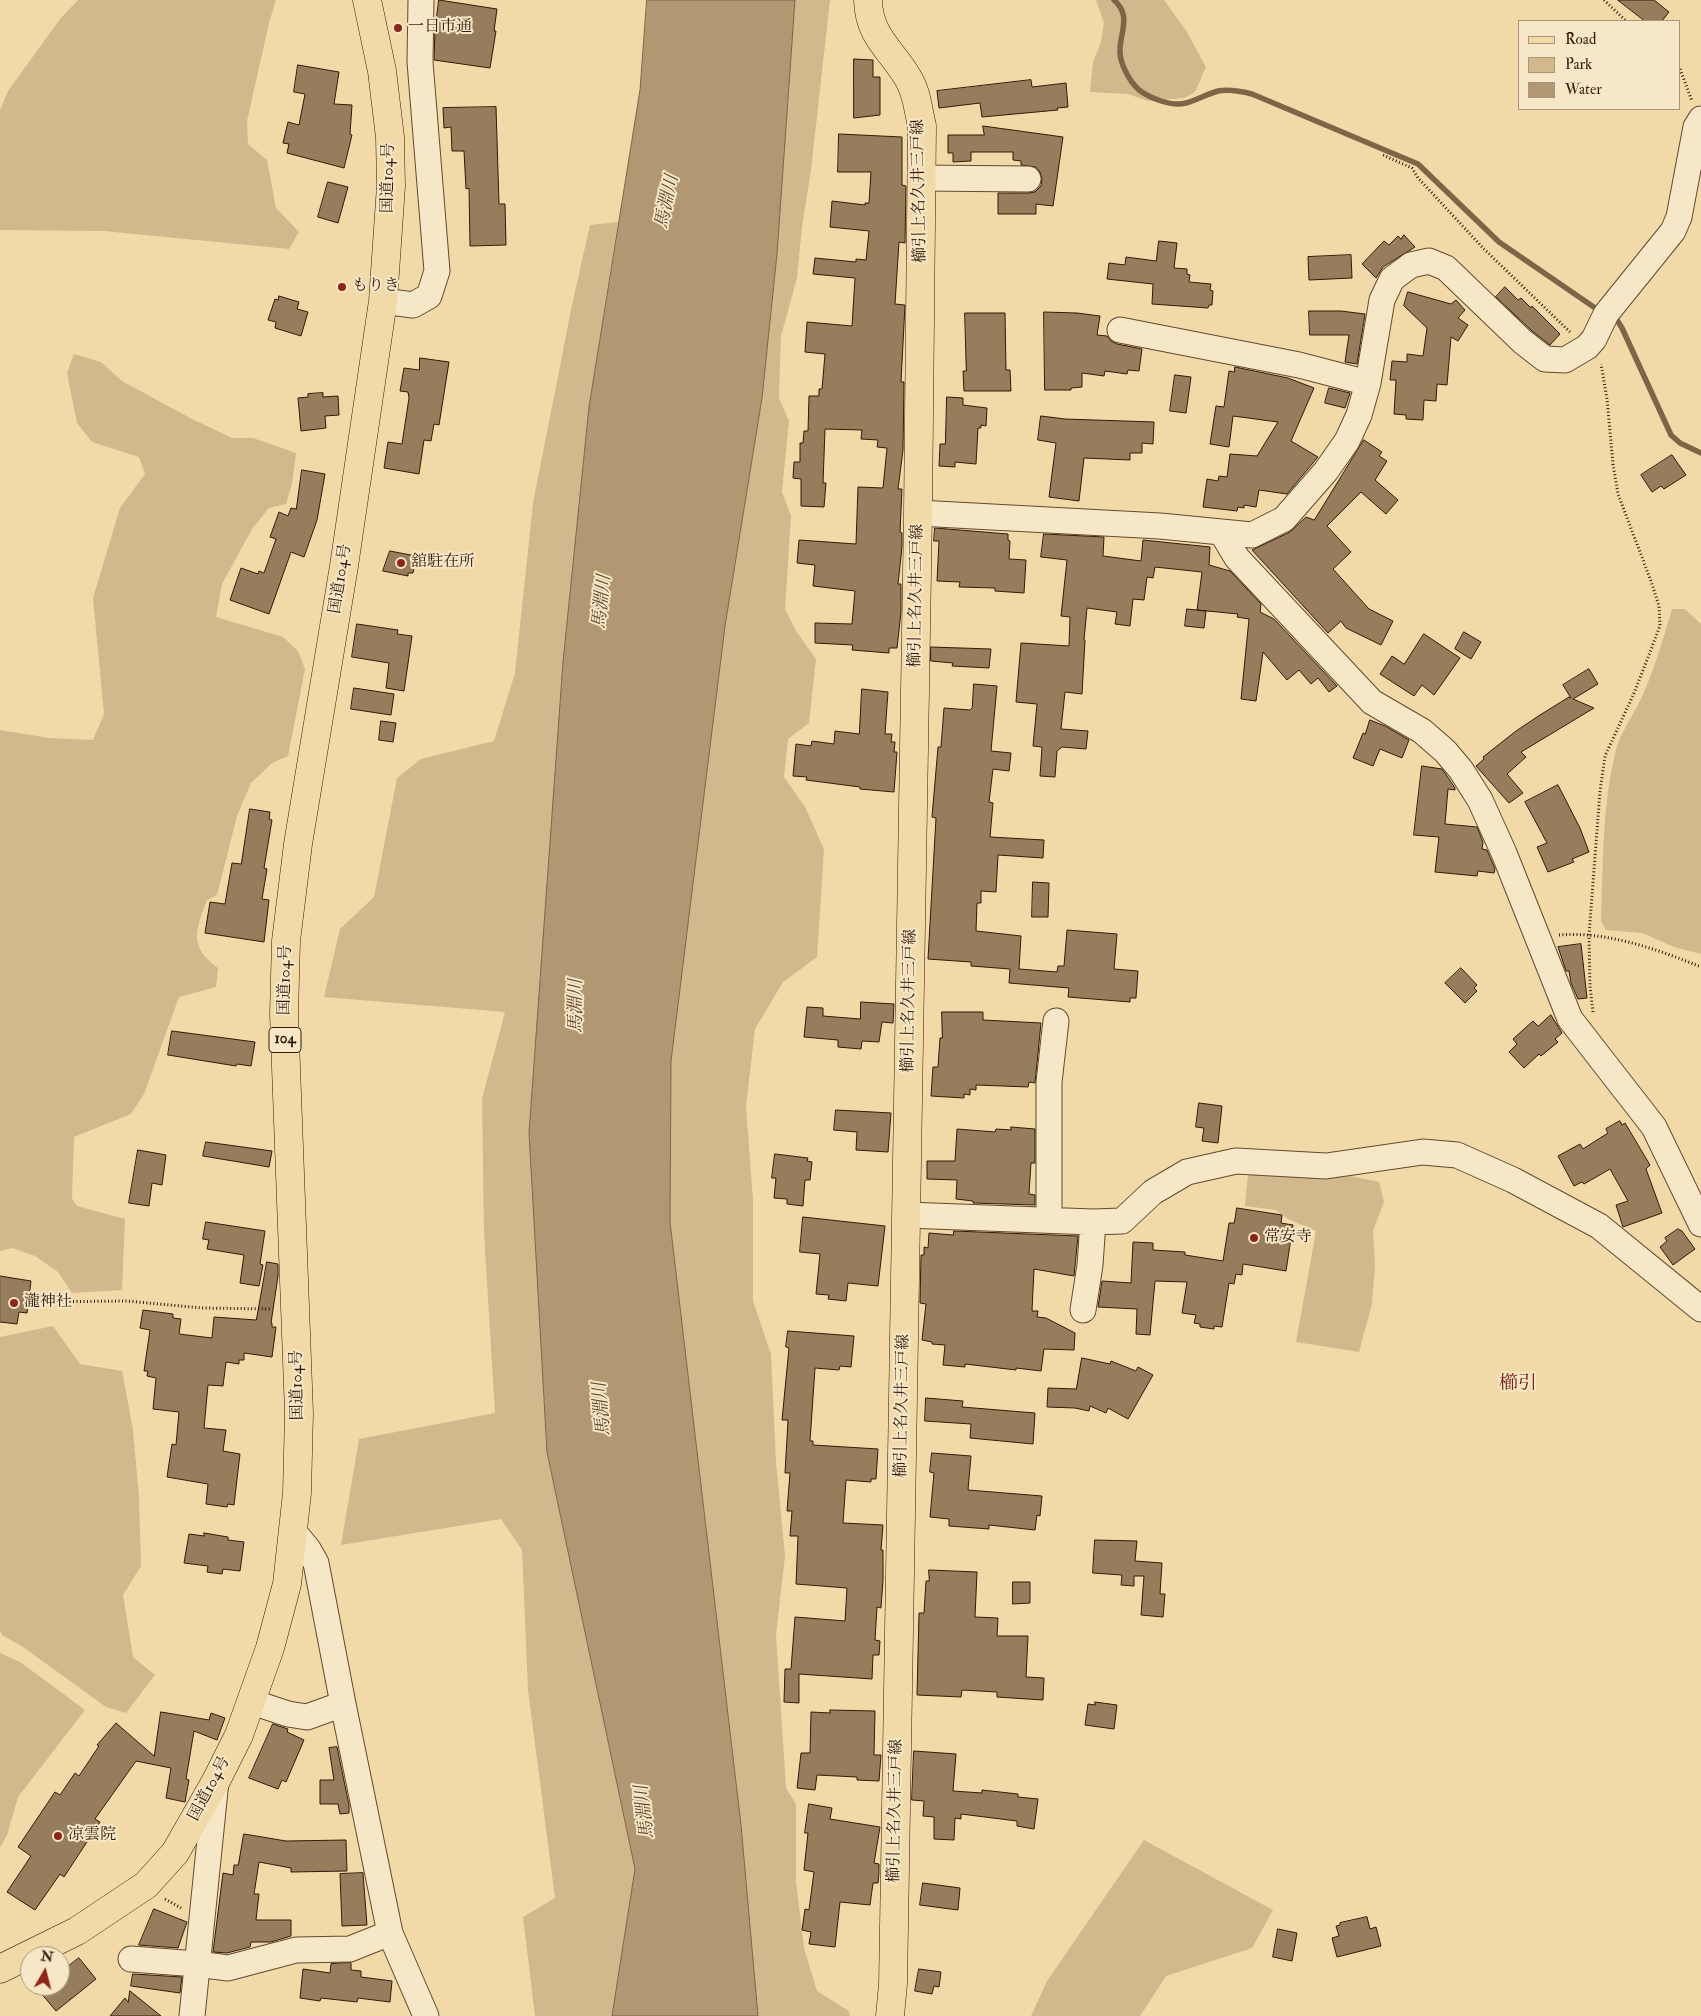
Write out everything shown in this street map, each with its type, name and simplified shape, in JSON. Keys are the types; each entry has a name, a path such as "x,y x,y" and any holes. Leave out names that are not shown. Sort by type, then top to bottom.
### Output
{"main road":[{"name":"国道104号","path":"0,1969 77,1931 146,1885 175,1853 216,1781 239,1735 270,1648 287,1584 298,1492 299,1413 284,1014 286,941 298,844 344,566 382,301 391,186 390,137 382,71 367,0"},
{"name":"櫛引上名久井三戸線","path":"868,0 868,15 880,40 908,78 916,97 922,126 918,513 893,1984 890,2016"}],"street":[{"path":"382,301 413,305 429,296 436,271 420,62 421,0"},
{"path":"918,513 1151,526 1252,535 1284,519 1326,471 1347,441 1359,415 1368,383 1382,300 1392,279 1411,265 1429,261 1446,268 1524,342 1545,359 1565,360 1590,343 1606,314 1673,231 1679,217 1698,114"},
{"path":"921,178 1028,179"},
{"path":"1120,330 1299,365 1368,383"},
{"path":"1222,532 1237,558 1372,702 1422,731 1445,751 1461,770 1484,809 1504,854 1570,1019 1654,1127 1701,1224"},
{"path":"1049,1220 1049,1082 1056,1021"},
{"path":"906,1215 1092,1222 1122,1221 1153,1192 1187,1172 1236,1161 1326,1166 1423,1152 1456,1155 1513,1180 1599,1226 1701,1309"},
{"path":"1082,1310 1090,1265 1092,1222"},
{"path":"294,1532 308,1549 316,1563 390,1932 426,2016"},
{"path":"252,1702 288,1714 307,1717 343,1704"},
{"path":"192,2016 216,1781"},
{"path":"131,1959 228,1968 296,1950 350,1949 390,1932"}],"path":[{"path":"1604,0 1625,20"},
{"path":"1681,72 1698,114"},
{"path":"1383,155 1412,168 1418,178 1484,249 1598,351 1607,399 1612,464 1618,494 1651,580 1659,606 1660,626 1635,691 1605,756 1589,935 1590,986 1594,1013"},
{"path":"1536,937 1589,935 1637,945 1701,967"},
{"path":"38,1302 127,1301 202,1308 274,1309"}],"green space":[{"path":"78,0 276,0 247,121 248,144 267,160 276,208 299,232 289,249 104,231 0,230 0,110 8,91 60,19"},
{"path":"795,0 830,0 797,278 781,336 779,398 789,421 782,492 791,516 785,609 796,631 816,659 809,723 788,739 784,777 805,807 824,849 817,957 783,982 755,1029 746,1106 753,1200 753,1301 771,1354 776,1462 785,1556 776,1634 786,1788 796,1804 796,1882 804,1948 817,1991 849,2011 850,2016 758,2016 741,1825 670,1222 671,1061 725,626 762,398 777,254"},
{"path":"1096,0 1164,0 1187,32 1206,67 1195,92 1184,98 1148,101 1128,94 1090,92 1093,62 1101,42 1104,23"},
{"path":"618,222 589,407 563,662 529,1133 547,1452 635,1869 612,2016 535,2016 523,1917 555,1898 528,1690 522,1550 501,1519 341,1545 359,1439 495,1413 484,1233 482,1099 505,1012 324,997 340,929 374,897 397,778 421,759 494,741 515,673 533,503 572,305 590,225"},
{"path":"74,354 101,362 122,381 190,418 232,438 253,438 296,453 292,484 286,504 269,508 252,529 222,584 216,617 283,637 298,651 305,669 288,756 272,763 251,783 237,816 217,895 207,900 200,921 197,938 202,953 218,968 216,987 179,997 144,1094 131,1114 74,1137 72,1199 77,1206 125,1219 122,1290 72,1293 58,1272 35,1256 12,1248 0,1251 0,730 49,738 93,740 104,714 93,598 120,508 145,474 139,457 92,442 77,423 67,373"},
{"path":"1672,609 1685,609 1701,624 1701,954 1674,947 1642,933 1606,930 1601,921 1605,819 1614,758 1622,735 1650,677"},
{"path":"1248,1173 1305,1177 1350,1176 1379,1182 1384,1202 1373,1231 1375,1266 1372,1304 1359,1352 1296,1342 1316,1231 1288,1219 1276,1210 1245,1206"},
{"path":"53,1326 80,1364 122,1371 133,1430 139,1497 141,1566 123,1595 133,1657 155,1675 126,1713 106,1707 23,1647 2,1635 0,1630 0,1337"},
{"path":"0,1653 20,1662 85,1710 18,1797 7,1835 0,1848"},
{"path":"1144,1840 1273,1910 1252,1948 1166,1976 1140,2016 1031,2016 1047,1981"}],"water":[{"name":"馬淵川","path":"647,0 795,0 777,254 762,398 725,626 671,1061 670,1222 741,1825 758,2016 612,2016 635,1869 547,1452 529,1133 563,662 589,407 640,90"}],"building":[{"path":"439,0 497,9 494,31 496,31 490,68 434,60"},
{"path":"1618,0 1654,0 1669,12 1663,20 1644,20"},
{"path":"854,59 873,60 873,77 880,77 880,115 854,118"},
{"path":"298,65 339,72 334,104 352,105 350,134 352,135 344,168 287,153 289,144 283,143 288,122 299,125 305,94 294,92"},
{"path":"1031,80 1032,87 1066,83 1068,107 1057,108 1058,110 982,117 980,103 939,108 937,91"},
{"path":"496,107 499,204 505,204 506,245 470,246 469,188 466,189 464,151 452,151 451,127 444,128 443,108"},
{"path":"983,126 1063,137 1053,206 1036,204 1036,214 998,214 998,193 1035,192 1041,186 1042,179 1036,167 1021,165 1021,161 1013,160 1013,152 971,152 971,161 953,162 953,153 948,153 948,135 984,135"},
{"path":"839,134 902,137 902,185 906,186 905,243 899,242 895,304 905,305 901,382 904,382 903,450 898,489 902,489 900,532 902,533 902,547 898,584 901,584 901,612 897,648 889,648 889,653 852,650 853,645 815,643 815,623 852,624 855,591 813,586 815,565 797,563 799,540 856,544 858,487 883,488 887,448 877,447 878,440 861,439 862,430 825,429 823,483 826,483 824,507 801,506 801,479 793,478 794,462 800,462 800,443 803,443 804,431 808,431 809,396 819,396 819,389 822,389 825,354 805,352 807,322 852,326 855,278 813,274 815,258 856,262 856,259 866,260 869,231 830,227 832,201 865,205 865,203 869,203 871,172 838,172"},
{"path":"328,182 348,187 338,223 318,217"},
{"path":"1404,235 1415,247 1383,267 1376,278 1362,264 1384,241 1389,245 1398,236 1401,239"},
{"path":"1159,241 1177,243 1174,268 1187,269 1187,274 1190,275 1189,282 1211,284 1210,290 1213,291 1212,305 1209,305 1208,308 1152,304 1153,284 1107,279 1109,263 1125,265 1126,257 1156,261"},
{"path":"1351,255 1352,278 1309,280 1308,257"},
{"path":"1505,287 1518,300 1521,298 1531,308 1532,306 1560,334 1550,345 1496,297"},
{"path":"1408,292 1451,304 1456,300 1465,310 1458,318 1468,325 1458,341 1451,337 1447,385 1437,384 1436,401 1424,400 1423,420 1406,419 1406,415 1394,414 1396,380 1390,380 1392,361 1407,362 1407,354 1423,356 1427,328 1404,306"},
{"path":"279,296 299,302 297,309 308,312 301,336 275,328 276,322 268,320 275,299 278,300"},
{"path":"1309,311 1341,311 1365,314 1357,364 1345,362 1349,335 1310,335"},
{"path":"1044,312 1100,316 1097,335 1107,336 1117,344 1142,349 1139,371 1128,370 1127,374 1105,371 1104,376 1082,373 1082,387 1071,388 1071,390 1045,390"},
{"path":"965,313 1005,313 1006,370 1010,370 1011,391 964,391 963,371 966,371"},
{"path":"420,358 449,362 439,425 434,424 431,441 424,440 419,474 384,468 388,442 402,444 409,398 408,392 400,391 404,368 419,370"},
{"path":"1235,367 1288,378 1314,388 1291,441 1318,457 1287,494 1259,490 1256,507 1244,505 1244,508 1238,507 1237,511 1203,507 1207,479 1218,481 1219,476 1227,477 1230,454 1257,456 1278,422 1233,416 1229,447 1210,444 1216,406 1224,407 1229,371 1234,372"},
{"path":"1175,375 1191,377 1186,413 1170,411"},
{"path":"1329,388 1350,393 1345,408 1325,403"},
{"path":"323,393 323,397 338,396 339,415 325,416 326,428 301,431 298,398 308,397 308,394"},
{"path":"947,397 963,398 963,405 987,408 986,426 981,425 981,428 978,428 976,464 955,462 955,467 939,466 940,444 945,444"},
{"path":"1041,416 1065,419 1154,422 1153,444 1142,443 1142,453 1130,453 1130,460 1084,458 1079,501 1049,497 1056,443 1038,440"},
{"path":"1364,440 1382,452 1379,456 1387,461 1375,480 1398,500 1386,514 1361,492 1327,526 1351,552 1333,569 1369,609 1393,621 1381,645 1346,628 1341,621 1328,633 1252,550 1290,532 1306,517 1314,520"},
{"path":"1672,455 1686,475 1664,489 1661,486 1652,492 1641,475"},
{"path":"302,470 325,474 317,520 304,557 291,552 269,614 230,600 241,568 258,574 259,571 264,573 276,539 270,537 279,512 288,516 291,508 296,509"},
{"path":"935,528 1008,534 1008,540 1010,541 1009,559 1026,560 1024,593 995,591 995,588 959,587 960,582 937,581 939,541 934,541"},
{"path":"1044,534 1104,537 1103,556 1141,561 1143,540 1210,547 1209,565 1230,571 1261,604 1260,612 1274,619 1337,686 1329,692 1318,678 1311,684 1299,670 1287,680 1263,652 1256,701 1241,699 1249,619 1237,617 1238,614 1197,610 1202,572 1155,567 1153,578 1147,577 1144,600 1133,599 1130,626 1115,624 1117,612 1087,608 1082,694 1065,692 1061,729 1088,731 1086,749 1062,747 1057,751 1055,777 1040,776 1042,747 1033,746 1037,704 1016,702 1021,643 1069,646 1070,617 1061,616 1067,560 1041,557"},
{"path":"390,551 416,556 413,573 408,573 408,576 383,571"},
{"path":"1187,609 1206,611 1204,628 1185,626"},
{"path":"357,624 398,630 397,634 412,636 404,691 386,688 389,663 352,657"},
{"path":"1464,632 1481,642 1471,659 1455,649"},
{"path":"1424,634 1460,658 1434,695 1422,685 1414,696 1380,674 1392,656 1404,664"},
{"path":"931,647 991,649 989,668 952,666 953,663 931,661"},
{"path":"1589,669 1598,684 1573,699 1594,708 1521,752 1526,757 1507,774 1523,793 1509,803 1476,766 1484,759 1483,757 1516,731 1569,697 1571,698 1563,685"},
{"path":"974,684 997,686 991,751 1011,753 1009,771 993,769 989,802 993,803 990,837 1044,840 1043,858 998,855 996,892 981,891 981,903 977,903 976,931 1021,936 1019,969 1057,972 1058,966 1064,966 1067,930 1117,934 1114,969 1138,971 1136,998 1130,998 1130,1002 1068,997 1069,988 1009,983 1010,969 971,966 971,962 928,959 936,818 932,817 938,747 941,747 944,708 970,710 972,708"},
{"path":"354,688 394,694 391,715 351,709"},
{"path":"862,689 888,692 885,734 892,734 891,742 895,742 894,752 897,752 894,792 860,789 860,787 806,780 807,777 793,776 796,744 811,746 812,741 834,744 835,731 859,734"},
{"path":"1370,720 1385,726 1409,740 1402,758 1380,749 1373,766 1353,758"},
{"path":"381,721 396,723 393,742 379,740"},
{"path":"1422,766 1442,769 1449,779 1455,790 1448,789 1445,824 1477,827 1483,842 1482,849 1487,850 1495,869 1494,873 1478,871 1477,876 1435,872 1439,837 1414,835"},
{"path":"1558,785 1580,828 1589,852 1572,859 1574,862 1548,872 1537,847 1547,843 1525,802"},
{"path":"250,809 270,812 269,819 272,820 264,868 267,869 262,899 269,900 264,942 205,933 210,902 225,904 232,863 241,864"},
{"path":"1033,882 1049,883 1048,917 1032,917"},
{"path":"1581,944 1587,998 1578,999 1571,983 1569,971 1566,971 1558,947"},
{"path":"1461,968 1477,985 1474,988 1477,991 1465,1003 1445,983"},
{"path":"861,1002 894,1004 893,1023 882,1022 879,1042 862,1041 861,1049 838,1047 838,1040 804,1037 807,1007 823,1008 823,1016 860,1019"},
{"path":"942,1012 983,1012 983,1020 1041,1023 1035,1083 1029,1082 1028,1087 976,1085 976,1090 970,1089 970,1095 964,1094 964,1098 931,1096 933,1067 938,1067 940,1038 942,1038"},
{"path":"1551,1015 1562,1033 1555,1039 1558,1042 1541,1056 1539,1054 1524,1068 1509,1052 1517,1044 1513,1039 1533,1021 1538,1026"},
{"path":"172,1031 255,1042 251,1066 237,1064 236,1066 168,1055"},
{"path":"1199,1103 1222,1106 1218,1143 1202,1141 1204,1128 1196,1127"},
{"path":"836,1110 891,1113 888,1152 856,1150 857,1132 834,1130"},
{"path":"1620,1121 1622,1125 1625,1123 1650,1165 1646,1169 1662,1213 1623,1227 1616,1205 1628,1201 1610,1169 1584,1184 1582,1182 1574,1186 1558,1156 1580,1144 1583,1149 1608,1133 1606,1129"},
{"path":"1011,1127 1035,1129 1035,1163 1031,1163 1029,1194 1035,1195 1035,1205 973,1203 973,1201 956,1199 957,1180 927,1179 927,1161 955,1161 957,1129 995,1132 996,1129 1011,1130"},
{"path":"206,1142 272,1151 269,1167 203,1156"},
{"path":"138,1150 166,1155 162,1185 152,1183 149,1206 129,1203"},
{"path":"775,1154 808,1158 807,1161 812,1162 810,1180 805,1180 803,1206 787,1204 787,1199 774,1198 776,1178 772,1178"},
{"path":"1237,1208 1282,1215 1281,1223 1293,1225 1286,1271 1243,1264 1242,1275 1236,1274 1234,1284 1229,1283 1222,1327 1214,1326 1214,1329 1200,1327 1200,1324 1194,1323 1196,1315 1182,1313 1187,1282 1155,1281 1150,1335 1136,1334 1137,1309 1098,1307 1102,1281 1131,1283 1133,1242 1153,1243 1153,1250 1185,1252 1185,1255 1223,1261 1229,1223 1234,1223"},
{"path":"803,1217 885,1226 878,1286 848,1283 846,1301 828,1299 829,1295 816,1294 820,1254 800,1252"},
{"path":"206,1222 265,1231 260,1264 263,1265 259,1286 240,1283 244,1255 207,1249 209,1240 203,1239"},
{"path":"1678,1229 1682,1231 1695,1249 1673,1265 1660,1247 1667,1241 1665,1238"},
{"path":"954,1231 1078,1236 1074,1276 1034,1269 1032,1311 1038,1311 1037,1317 1046,1318 1075,1333 1074,1350 1044,1349 1041,1371 965,1364 965,1367 943,1365 945,1345 932,1344 932,1342 922,1340 926,1304 920,1303 921,1255 924,1255 924,1247 928,1248 929,1233 953,1235"},
{"path":"267,1262 278,1264 271,1323 272,1327 276,1327 272,1357 244,1353 244,1360 239,1360 239,1364 226,1362 223,1386 208,1385 204,1428 226,1430 223,1451 240,1454 234,1505 228,1504 227,1507 206,1504 208,1484 167,1477 172,1444 176,1445 179,1412 153,1409 156,1378 147,1376 148,1371 144,1371 150,1330 140,1328 143,1310 173,1314 173,1318 181,1319 179,1334 212,1338 214,1317 256,1320"},
{"name":"瀧神社","path":"0,1276 31,1281 27,1313 19,1312 17,1324 0,1322"},
{"path":"788,1331 854,1336 851,1367 840,1366 839,1370 815,1368 810,1441 813,1441 813,1445 878,1449 876,1479 871,1479 871,1482 846,1480 843,1523 883,1525 881,1550 883,1550 883,1580 881,1608 877,1607 875,1640 880,1641 879,1655 873,1655 872,1679 799,1674 799,1703 784,1702 785,1669 791,1669 795,1617 845,1621 847,1588 796,1584 798,1536 790,1536 792,1511 787,1511 790,1473 785,1473 788,1420 782,1420 789,1348 786,1347"},
{"path":"1082,1358 1110,1364 1111,1361 1136,1371 1138,1367 1153,1375 1128,1419 1108,1408 1106,1413 1090,1406 1089,1411 1075,1408 1047,1407 1048,1388 1076,1389"},
{"path":"926,1398 963,1401 962,1407 1035,1413 1033,1444 970,1438 971,1424 925,1421"},
{"path":"932,1453 971,1456 968,1490 1042,1496 1040,1516 1037,1515 1035,1530 989,1525 989,1529 949,1526 949,1519 930,1517 934,1473 930,1472"},
{"path":"204,1533 228,1537 228,1540 244,1542 240,1571 223,1569 222,1574 207,1572 208,1566 184,1563 189,1534 204,1536"},
{"path":"1095,1540 1137,1541 1135,1561 1162,1563 1160,1594 1165,1594 1163,1617 1141,1615 1144,1576 1134,1576 1134,1586 1121,1585 1122,1575 1093,1573"},
{"path":"929,1570 977,1572 975,1617 998,1618 997,1636 1028,1636 1026,1677 1044,1678 1043,1700 997,1697 997,1692 962,1690 961,1697 917,1695 919,1613 924,1613 926,1581 929,1581"},
{"path":"1013,1582 1030,1582 1030,1603 1013,1604"},
{"path":"1095,1702 1117,1705 1114,1729 1085,1725 1088,1704 1095,1705"},
{"path":"830,1710 875,1711 874,1755 881,1755 879,1781 857,1780 857,1777 817,1775 815,1790 797,1788 801,1753 810,1753 811,1712 830,1713"},
{"path":"161,1712 209,1720 211,1713 225,1718 217,1740 194,1731 186,1779 189,1780 185,1802 166,1798 171,1768 136,1761 95,1819 100,1822 64,1877 60,1874 35,1910 7,1892 31,1856 18,1847 55,1792 60,1795 75,1773 79,1776 99,1746 97,1745 116,1723 154,1756"},
{"path":"273,1724 288,1729 287,1732 304,1740 286,1782 282,1780 278,1789 249,1778"},
{"path":"337,1747 349,1813 340,1814 338,1804 320,1804 320,1780 334,1780 329,1748"},
{"path":"914,1751 956,1754 953,1791 982,1793 982,1790 1018,1794 1018,1797 1038,1799 1034,1829 1017,1826 1017,1821 961,1814 961,1819 955,1818 954,1840 934,1839 934,1817 923,1816 924,1801 912,1800"},
{"path":"809,1804 832,1808 830,1819 880,1827 874,1863 879,1864 878,1883 873,1883 870,1905 840,1902 835,1947 809,1944 811,1932 802,1930 805,1909 809,1910 814,1872 804,1870 808,1833 805,1833"},
{"path":"244,1834 286,1841 346,1840 347,1871 291,1872 291,1868 259,1862 254,1894 259,1894 256,1920 291,1920 291,1936 271,1942 251,1942 250,1947 227,1953 213,1952 223,1873 233,1875 234,1865 238,1865"},
{"path":"363,1873 367,1925 342,1926 340,1874"},
{"path":"923,1883 960,1888 958,1910 920,1905"},
{"path":"154,1909 187,1922 178,1948 139,1945"},
{"path":"1367,1917 1370,1929 1376,1927 1381,1946 1337,1957 1332,1938 1339,1936 1336,1926 1340,1925 1340,1923"},
{"path":"1278,1929 1297,1933 1292,1961 1273,1957"},
{"path":"79,1958 96,1979 56,2011 43,1996 70,1996 70,1965"},
{"path":"351,1963 351,1970 361,1971 361,1977 392,1981 390,2002 358,1998 357,2002 321,1998 320,2001 300,1998 303,1969 330,1973 331,1964"},
{"path":"919,1969 941,1972 939,1987 934,1986 932,1994 915,1991"},
{"path":"133,1974 182,1977 180,1993 131,1986"},
{"path":"130,1991 161,2016 110,2016 125,1998 128,2002"}],"waterway":[{"path":"1114,0 1124,17 1120,49 1123,65 1132,82 1139,90 1155,99 1174,104 1190,102 1218,91 1227,90 1252,94 1418,164 1499,242 1601,312"},
{"path":"1612,317 1617,320 1622,328 1671,435 1680,443 1701,453"}],"place":[{"name":"一日市通","path":"398,28"},
{"name":"もりき","path":"342,287"},
{"name":"舘駐在所","path":"401,563"},
{"name":"常安寺","path":"1254,1238"},
{"name":"瀧神社","path":"14,1303"},
{"name":"凉雲院","path":"58,1836"}],"district":[{"name":"櫛引","path":"1518,1385"}]}
